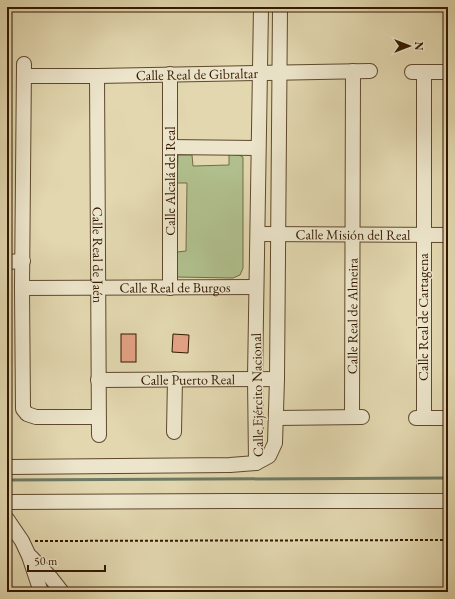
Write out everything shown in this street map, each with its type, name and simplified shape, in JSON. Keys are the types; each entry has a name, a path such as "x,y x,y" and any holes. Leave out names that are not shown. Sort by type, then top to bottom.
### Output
{"street":[{"name":"Calle Ejército Nacional","path":"261,7 255,378 256,463 270,456 273,450 276,418 280,7"},
{"name":"Calle Real de Gibraltar","path":"23,261 24,70 97,76 370,71"},
{"name":"Calle Real de Almeira","path":"276,418 357,417 353,234 353,71"},
{"name":"Calle Real de Cartagena","path":"448,72 418,72 423,235 420,418 448,418"},
{"name":"Calle Alcalá del Real","path":"170,74 170,288"},
{"name":"Calle Real de Jaén","path":"97,76 99,435"},
{"path":"170,147 258,148"},
{"name":"Calle Misión del Real","path":"258,234 448,235"},
{"path":"7,262 23,261 23,409 31,416 36,417 98,417"},
{"name":"Calle Real de Burgos","path":"22,288 98,289 256,287"},
{"path":"174,379 174,432"},
{"name":"Calle Puerto Real","path":"98,380 277,379"},
{"path":"7,467 230,465 256,463"},
{"path":"7,502 448,501"},
{"path":"7,519 15,538 61,592"},
{"path":"29,556 42,592"}],"path":[{"path":"15,538 448,540"}],"green space":[{"path":"229,154 243,157 243,268 240,275 233,278 177,277 177,252 186,251 187,183 177,183 178,155 192,155 193,166 229,165"}],"building":[{"path":"121,334 136,334 136,362 121,362"},
{"path":"173,334 189,335 188,353 172,352"}],"waterway":[{"path":"7,480 448,478"}]}
